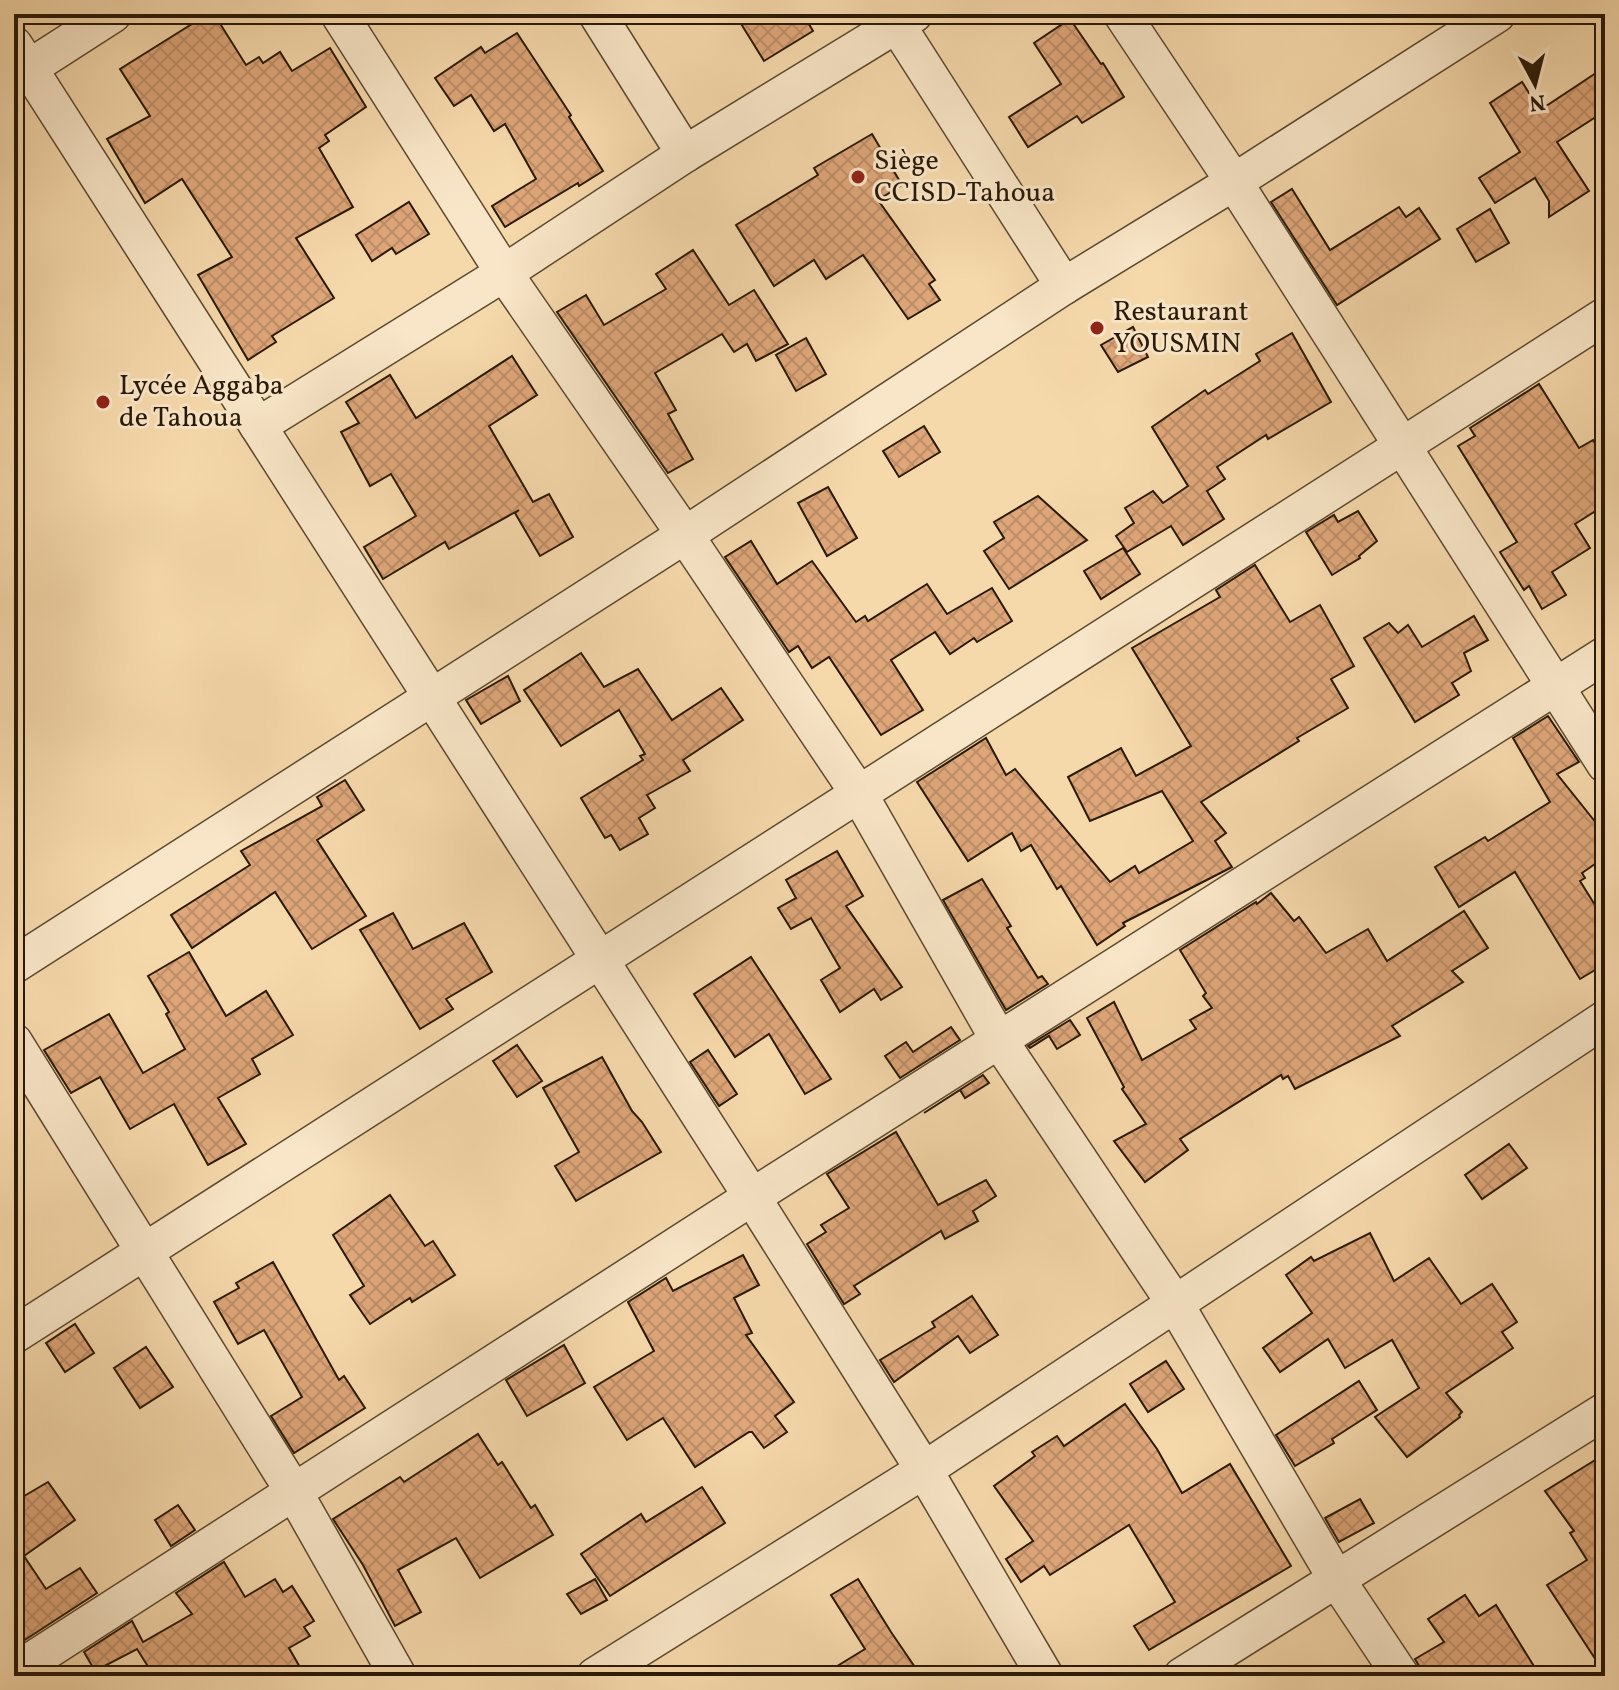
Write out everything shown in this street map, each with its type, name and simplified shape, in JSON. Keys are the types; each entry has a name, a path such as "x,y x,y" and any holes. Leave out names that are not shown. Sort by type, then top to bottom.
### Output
{"street":[{"path":"113,14 21,57 752,1197 924,1470 1045,1676"},
{"path":"339,14 504,273 859,794 999,1040 1174,1302 1337,1580 1401,1676"},
{"path":"597,14 685,154"},
{"path":"1122,14 1234,182 1605,764"},
{"path":"14,965 685,535 1064,286 1497,14"},
{"path":"258,426 504,273 900,18 1064,286"},
{"path":"14,1335 1605,316"},
{"path":"14,1672 752,1197 1605,655"},
{"path":"595,1676 924,1470 1605,1019"},
{"path":"14,1042 294,1492 398,1676"},
{"path":"1182,1676 1605,1411"}],"building":[{"path":"208,14 214,14 246,65 259,57 263,63 280,52 292,71 330,48 366,107 325,135 329,141 319,148 353,207 296,238 334,298 272,336 276,342 248,360 198,275 232,257 182,179 145,203 107,139 150,116 120,69"},
{"path":"735,14 803,14 813,31 764,61"},
{"path":"1070,19 1124,97 1082,123 1077,116 1028,147 1009,117 1061,84 1034,43"},
{"path":"517,33 571,115 569,117 603,171 505,227 492,206 536,179 505,124 494,131 471,95 454,106 435,78 481,47 485,53"},
{"path":"1605,67 1605,111 1557,142 1589,191 1549,217 1549,201 1535,178 1495,203 1479,178 1520,152 1490,103 1522,82 1540,110"},
{"path":"872,134 902,185 878,200 935,280 929,284 940,300 908,319 863,255 826,279 814,260 774,286 736,225 818,175 814,168"},
{"path":"1292,189 1330,250 1399,207 1406,217 1419,208 1440,239 1337,305 1271,202"},
{"path":"409,202 429,234 396,254 392,248 372,261 356,235"},
{"path":"1490,209 1509,243 1476,262 1457,229"},
{"path":"693,250 729,305 754,290 788,344 756,361 747,344 734,352 722,334 655,373 676,410 668,414 693,459 668,473 557,312 586,295 604,325 666,289 656,274"},
{"path":"1133,327 1148,357 1118,372 1101,345"},
{"path":"1292,333 1331,402 1268,439 1266,435 1217,467 1225,479 1207,491 1224,519 1183,545 1171,526 1127,552 1116,536 1134,523 1125,508 1153,491 1163,503 1188,486 1152,427 1205,390 1208,394 1260,361 1256,354"},
{"path":"806,338 826,374 796,391 776,355"},
{"path":"512,356 537,395 489,426 533,502 549,494 573,537 540,556 515,513 519,510 449,549 445,542 383,579 364,547 416,516 391,474 370,486 341,432 359,423 346,402 390,375 416,418"},
{"path":"1539,384 1579,448 1593,440 1605,460 1605,505 1575,524 1590,548 1552,572 1566,595 1542,609 1529,586 1524,590 1500,552 1517,542 1458,446 1475,436 1470,428"},
{"path":"924,426 940,452 899,477 883,451"},
{"path":"828,487 857,538 827,556 798,503"},
{"path":"1038,496 1087,540 1009,589 984,551 1004,538 994,522"},
{"path":"1358,511 1377,541 1360,558 1332,575 1306,532 1334,515 1338,522"},
{"path":"751,541 777,584 812,561 856,622 865,616 868,621 927,584 947,614 992,588 1012,621 977,642 974,638 950,654 935,632 891,660 923,710 881,735 829,657 812,668 798,646 789,652 725,557"},
{"path":"1123,548 1140,574 1101,599 1084,571"},
{"path":"1255,565 1290,622 1320,605 1354,666 1331,679 1348,708 1201,802 1226,833 1215,841 1232,867 1123,923 1125,926 1097,945 1061,886 1057,889 1031,845 1021,851 1012,833 968,861 917,782 986,738 1006,775 1015,769 1110,882 1135,866 1139,873 1193,841 1162,791 1090,821 1068,777 1121,748 1136,776 1191,746 1132,648 1220,597 1216,590"},
{"path":"1474,616 1488,640 1464,653 1471,671 1452,683 1459,695 1415,722 1364,638 1389,623 1398,633 1408,625 1422,647"},
{"path":"581,653 604,687 638,669 672,720 721,688 743,720 683,760 690,771 647,795 655,808 639,818 648,834 620,850 611,835 605,838 581,798 643,760 640,756 645,754 619,710 561,746 524,690"},
{"path":"508,676 520,701 481,724 466,700"},
{"path":"1548,716 1579,762 1557,774 1605,834 1605,857 1582,873 1585,878 1580,881 1605,921 1605,964 1580,979 1515,872 1459,907 1435,867 1485,837 1488,841 1550,802 1513,738"},
{"path":"345,780 364,810 317,840 366,916 312,949 275,892 192,948 171,915 250,865 241,851 322,806 317,797"},
{"path":"837,851 863,896 846,906 902,987 881,1000 874,989 840,1012 821,980 840,968 811,918 791,929 778,908 796,898 786,880"},
{"path":"982,879 1038,978 1042,976 1048,984 1006,1010 943,900"},
{"path":"1271,893 1294,921 1299,917 1326,953 1368,929 1387,961 1464,911 1488,948 1452,971 1463,982 1392,1026 1400,1036 1295,1089 1288,1076 1283,1079 1281,1075 1180,1139 1188,1150 1145,1182 1114,1141 1146,1124 1122,1089 1124,1087 1087,1018 1114,1002 1142,1060 1196,1029 1190,1020 1212,1008 1180,950"},
{"path":"393,913 413,949 464,923 492,972 446,999 453,1009 420,1029 360,930"},
{"path":"189,952 226,1016 266,991 293,1035 252,1059 260,1074 218,1098 246,1144 208,1165 174,1104 130,1129 100,1077 71,1093 44,1050 109,1014 143,1073 185,1049 166,1014 169,1012 148,976"},
{"path":"751,957 831,1079 805,1094 769,1034 735,1057 694,994"},
{"path":"1070,1020 1080,1035 1057,1049 1049,1036 1030,1048 1028,1046"},
{"path":"951,1027 960,1040 900,1078 885,1056 906,1042 913,1052"},
{"path":"517,1045 542,1081 517,1097 493,1061"},
{"path":"708,1050 737,1094 719,1106 690,1062"},
{"path":"602,1057 632,1111 661,1152 576,1201 555,1166 579,1152 543,1088"},
{"path":"983,1075 989,1083 965,1098 960,1090 924,1113"},
{"path":"896,1132 938,1205 986,1180 996,1196 973,1211 978,1221 945,1239 941,1231 854,1286 860,1294 844,1304 807,1244 826,1232 821,1225 849,1208 827,1174"},
{"path":"1509,1144 1527,1168 1482,1199 1465,1175"},
{"path":"390,1195 425,1246 433,1241 455,1275 412,1302 410,1298 370,1324 350,1295 364,1286 333,1235"},
{"path":"1370,1233 1394,1281 1429,1258 1461,1304 1492,1284 1517,1322 1502,1332 1513,1348 1446,1393 1462,1412 1460,1417 1407,1457 1375,1417 1419,1388 1392,1340 1345,1368 1328,1339 1280,1372 1263,1348 1312,1313 1286,1275 1311,1257 1314,1261"},
{"path":"743,1255 759,1285 734,1298 752,1333 746,1335 794,1402 775,1416 787,1432 764,1448 749,1432 695,1467 663,1418 627,1440 594,1387 654,1351 628,1302 666,1278 673,1291"},
{"path":"273,1262 339,1380 344,1376 365,1408 294,1453 271,1416 302,1397 264,1330 238,1344 214,1302 239,1288 236,1283"},
{"path":"972,1296 998,1335 970,1353 958,1336 894,1382 880,1360 935,1327 932,1322"},
{"path":"75,1324 94,1353 65,1372 46,1343"},
{"path":"564,1345 585,1383 527,1416 506,1380"},
{"path":"146,1347 173,1387 140,1408 114,1368"},
{"path":"1166,1361 1184,1389 1148,1412 1130,1384"},
{"path":"1359,1381 1377,1410 1332,1439 1334,1443 1295,1466 1276,1435"},
{"path":"1125,1404 1157,1449 1182,1493 1230,1464 1291,1566 1149,1650 1134,1626 1175,1602 1129,1525 1050,1575 1044,1566 1021,1582 1006,1559 1033,1541 994,1486 1035,1456 1032,1452 1057,1436 1064,1446"},
{"path":"478,1434 498,1465 502,1462 531,1508 535,1505 553,1535 480,1578 456,1538 398,1570 421,1612 395,1626 363,1565 333,1519 400,1477 404,1482"},
{"path":"1605,1454 1605,1674 1547,1585 1587,1560 1570,1533 1574,1531 1545,1491"},
{"path":"48,1482 75,1520 24,1556 46,1589 80,1568 97,1593 14,1647 14,1502"},
{"path":"702,1487 725,1523 610,1596 581,1554 641,1514 646,1522"},
{"path":"1360,1499 1374,1523 1339,1542 1325,1518"},
{"path":"178,1505 195,1530 171,1546 155,1520"},
{"path":"224,1562 245,1597 275,1579 283,1592 292,1586 314,1621 304,1627 310,1636 289,1648 305,1676 154,1676 137,1649 95,1671 84,1652 132,1621 143,1642 192,1614 176,1593"},
{"path":"595,1579 607,1600 581,1614 567,1594"},
{"path":"858,1579 921,1676 821,1676 865,1649 831,1595"},
{"path":"1465,1595 1479,1616 1496,1605 1540,1676 1425,1676 1415,1659 1444,1642 1428,1619"}],"place":[{"name":"Siège CCISD-Tahoua","path":"858,177"},
{"name":"Restaurant YOUSMIN","path":"1097,328"},
{"name":"Lycée Aggaba de Tahoua","path":"103,402"}]}
